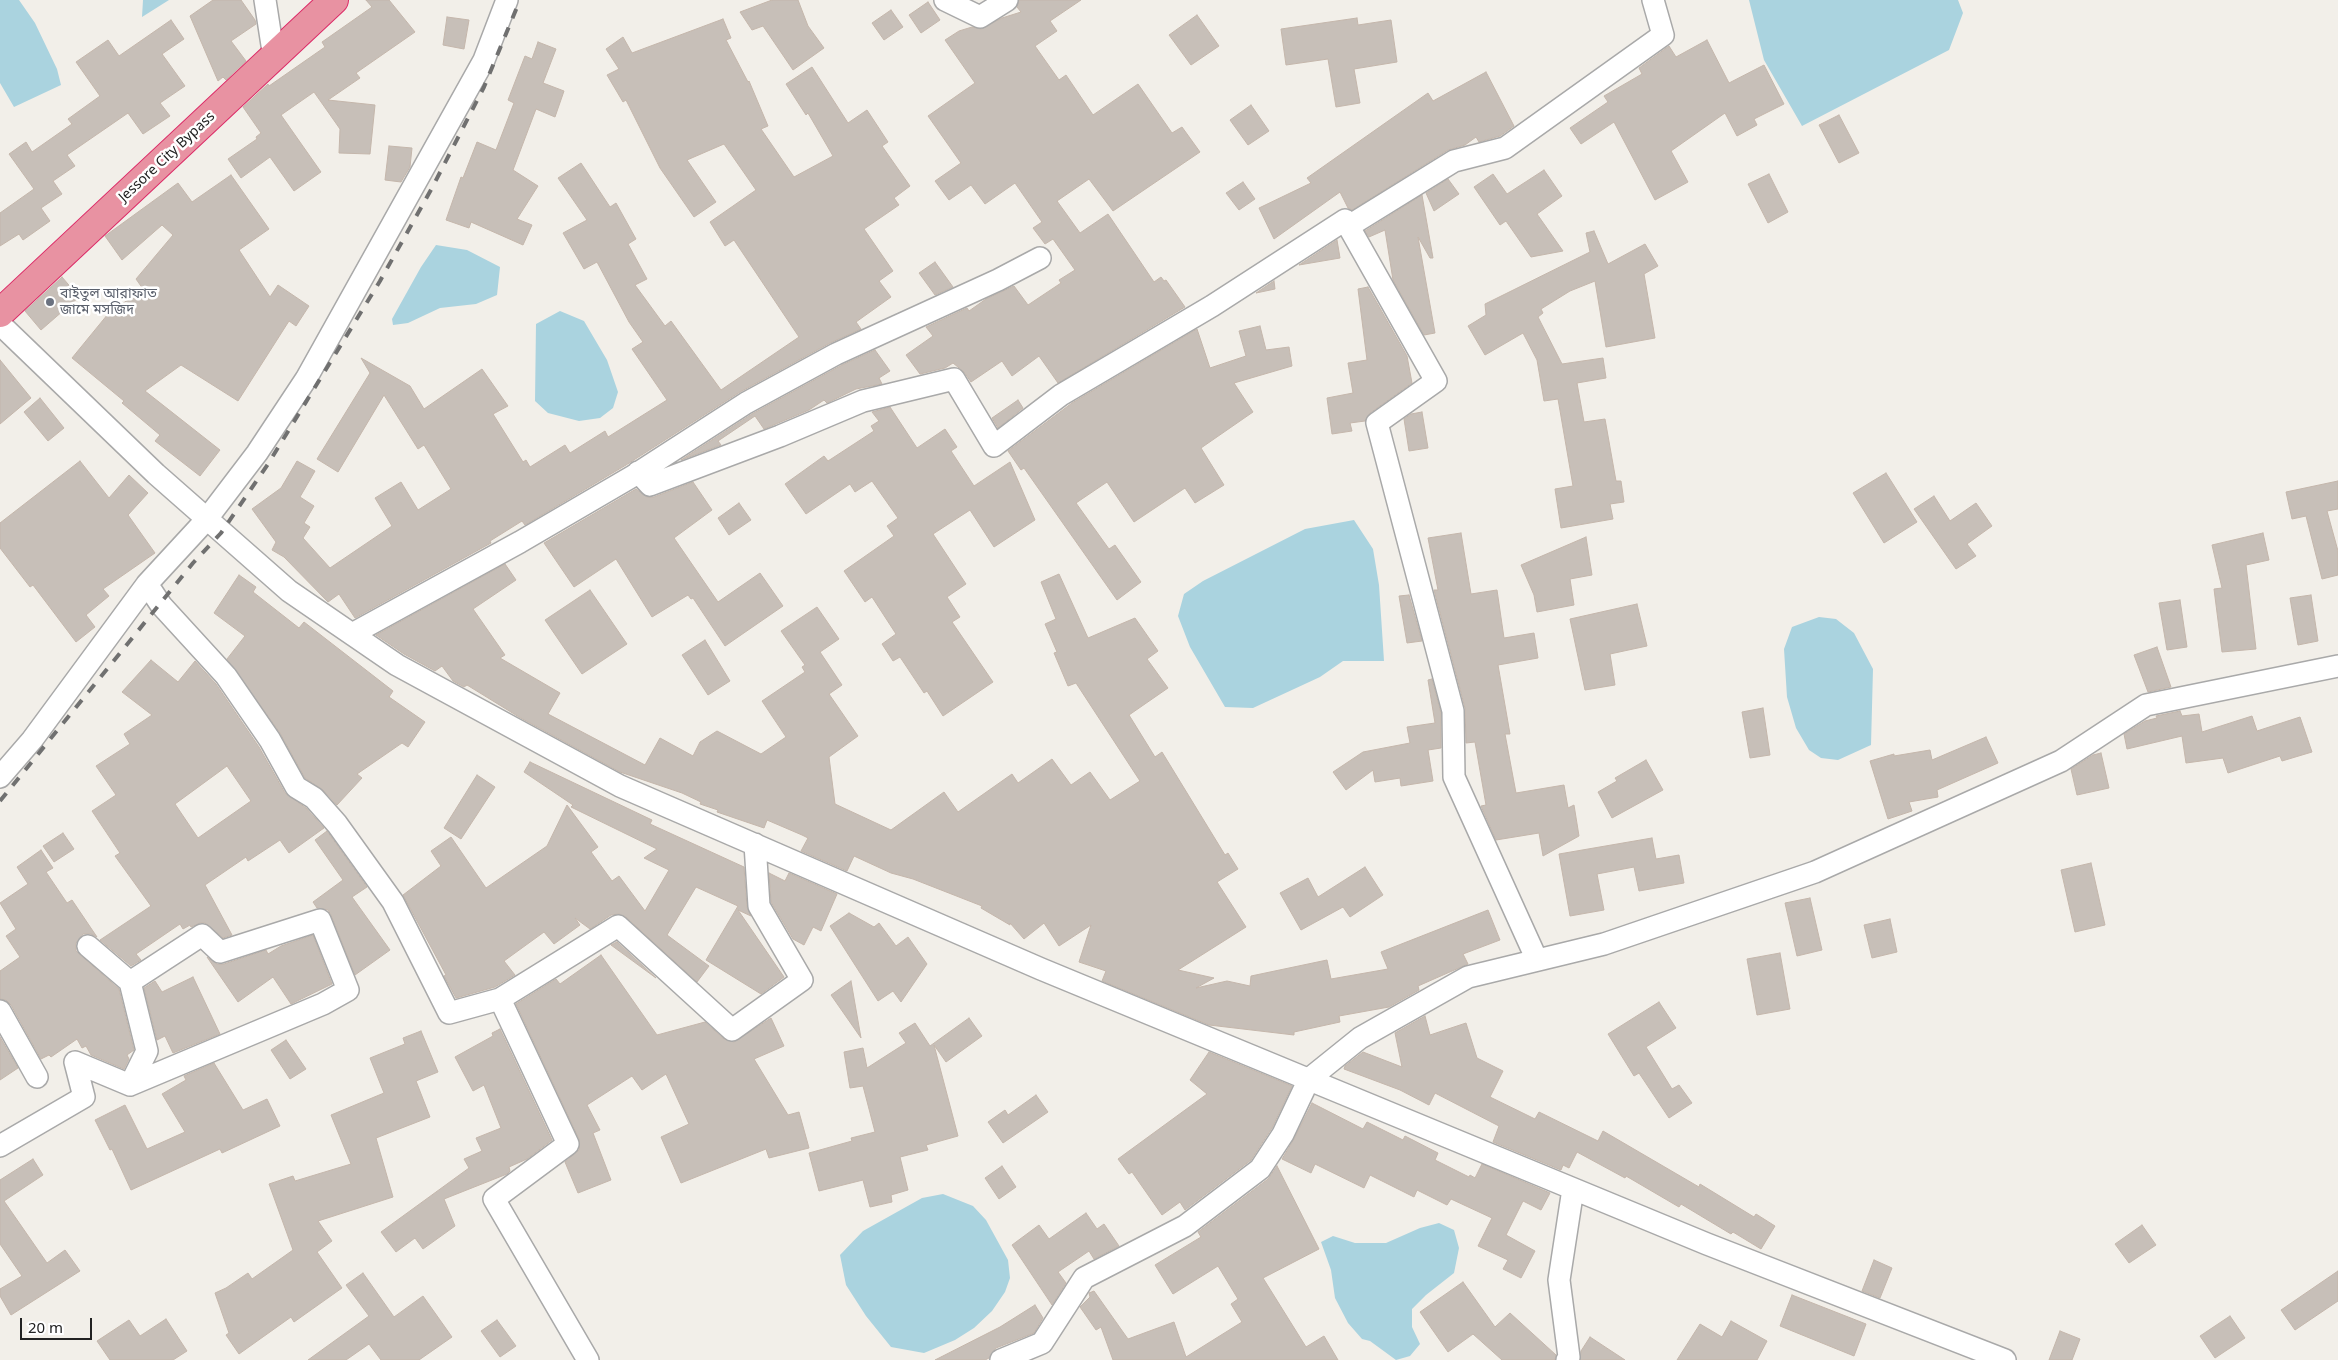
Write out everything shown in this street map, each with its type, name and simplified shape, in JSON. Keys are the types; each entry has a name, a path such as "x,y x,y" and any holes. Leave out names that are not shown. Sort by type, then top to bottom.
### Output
{"highway":[{"name":"Jessore City Bypass","path":"0,314 334,0"}],"street":[{"path":"265,0 274,58"},
{"path":"0,777 32,740 147,584 206,520 258,453 306,379 484,60 507,0"},
{"path":"945,0 980,18 1007,0"},
{"path":"1349,226 1454,161 1505,148 1663,35 1653,0"},
{"path":"638,472 650,485 780,436 863,401 954,379 994,446 1061,395 1212,306 1345,220 1436,381 1377,424 1453,711 1454,777 1537,960"},
{"path":"352,634 520,542 638,472 746,403 836,354 998,280 1040,258"},
{"path":"0,324 206,520 289,591 397,665 620,786 1041,969 1707,1244 2005,1360"},
{"path":"147,584 161,605 226,676 270,740 296,787 314,798 338,824 393,902 449,1013 500,999 618,926 732,1030 802,980 759,906 755,844"},
{"path":"1001,1360 1042,1344 1084,1278 1184,1226 1260,1168 1283,1134 1309,1079 1360,1038 1468,977 1604,944 1815,872 2061,761 2146,706 2338,666"},
{"path":"0,1146 84,1098 75,1062 130,1085 323,1004 348,990 320,920 220,952 202,935 130,982"},
{"path":"88,946 130,982 147,1050 130,1085"},
{"path":"500,999 568,1144 494,1199 588,1360"},
{"path":"0,1011 37,1077"},
{"path":"1567,1360 1569,1357 1559,1280 1573,1188"}],"water":[{"path":"0,0 19,0 35,23 57,69 61,85 14,107 0,83"},
{"path":"143,0 169,0 142,17"},
{"path":"1749,0 1958,0 1963,13 1949,50 1802,126 1764,60"},
{"path":"436,245 467,250 500,267 497,295 476,304 440,308 408,323 393,325 392,319 421,267"},
{"path":"560,311 584,321 607,360 618,392 613,408 600,418 579,421 548,413 535,401 536,324"},
{"path":"1354,520 1373,549 1379,585 1384,661 1343,661 1320,677 1253,708 1225,707 1190,647 1178,616 1184,594 1203,581 1305,529"},
{"path":"1819,617 1836,619 1854,633 1873,669 1871,745 1838,760 1821,758 1809,750 1796,728 1787,697 1784,649 1792,627"},
{"path":"943,1194 973,1206 986,1220 1008,1260 1010,1278 1005,1292 992,1311 974,1328 955,1340 924,1353 891,1347 866,1316 846,1285 840,1255 863,1231 922,1198"},
{"path":"1439,1223 1454,1230 1459,1248 1454,1273 1426,1295 1412,1309 1412,1327 1420,1344 1410,1356 1396,1360 1370,1341 1362,1339 1348,1323 1335,1298 1331,1270 1321,1242 1333,1236 1355,1243 1386,1243 1420,1228"}],"building":[{"path":"213,0 241,0 256,24 231,41 246,61 226,80 223,77 218,81 190,16"},
{"path":"366,0 389,0 415,32 356,73 360,78 328,100 375,105 370,154 339,153 340,129 314,92 281,115 321,172 294,191 270,157 241,178 228,159 257,139 256,137 261,133 243,107 268,84 269,86 325,47 322,42 372,7"},
{"path":"772,0 798,0 808,26 824,48 793,70 763,26 752,30 740,12"},
{"path":"1019,0 1081,0 1050,21 1057,31 1035,46 1059,80 1066,75 1093,115 1138,84 1172,133 1182,127 1200,152 1113,211 1089,179 1057,201 1080,233 1108,214 1154,282 1161,277 1164,281 1166,280 1185,307 1058,383 1039,356 1012,376 1002,361 971,382 964,372 953,363 945,368 920,374 906,355 933,336 926,327 967,308 969,311 986,299 1014,286 1028,305 1061,283 1059,280 1075,270 1053,239 1045,244 1033,228 1042,222 1015,183 985,204 971,185 949,200 935,181 961,163 928,116 975,83 945,40 959,31 972,27 981,29 1002,18 1021,12 1017,7"},
{"path":"928,2 940,20 921,33 909,15"},
{"path":"891,10 903,27 884,40 872,23"},
{"path":"1197,15 1219,46 1191,65 1169,35"},
{"path":"447,17 469,20 464,49 443,45"},
{"path":"1357,18 1358,25 1391,20 1397,62 1354,69 1360,103 1336,107 1328,59 1286,65 1281,29"},
{"path":"723,19 731,38 726,40 749,81 768,126 761,129 794,177 833,156 808,113 806,115 786,84 812,67 848,123 867,110 888,142 882,146 910,186 894,198 899,205 864,229 893,271 879,281 891,297 856,322 861,329 830,343 740,392 626,465 525,525 522,521 490,541 491,543 355,618 339,594 328,602 284,557 272,550 276,542 252,509 281,488 297,461 315,471 300,497 314,506 304,523 310,527 303,538 330,568 392,526 375,498 401,482 418,510 451,489 424,445 418,449 384,395 338,472 317,459 370,373 361,358 410,386 424,409 482,369 508,406 493,414 523,462 526,460 530,467 565,445 570,453 605,431 608,437 667,400 632,349 643,342 629,322 597,262 584,269 563,233 587,220 558,178 581,163 610,207 616,203 636,239 628,244 647,279 635,285 665,326 671,321 721,390 799,337 734,240 725,246 710,222 756,190 724,144 687,160 716,202 694,217 660,168 626,100 623,102 607,75 619,69 606,49 623,37 632,53"},
{"path":"171,20 184,39 162,54 185,86 160,103 170,116 143,134 128,113 67,155 75,166 53,181 62,194 41,208 50,221 23,240 19,234 0,246 0,213 34,189 9,154 26,142 32,152 72,124 68,119 100,96 76,62 108,40 119,56"},
{"path":"1707,40 1729,83 1764,65 1784,104 1754,119 1757,125 1737,136 1725,113 1671,151 1688,182 1655,200 1614,122 1581,144 1570,128 1608,102 1604,96 1642,74 1639,68 1669,46 1676,57"},
{"path":"538,42 556,49 543,83 564,91 555,117 536,109 513,170 538,186 517,219 532,225 523,245 471,222 469,228 446,220 461,177 463,178 477,142 496,150 514,103 508,100 525,56 532,59"},
{"path":"1486,72 1514,126 1500,136 1479,142 1476,137 1465,145 1448,150 1352,210 1348,208 1340,192 1274,239 1259,208 1311,183 1307,178 1428,93 1433,101"},
{"path":"1251,105 1269,131 1248,145 1230,120"},
{"path":"1839,115 1859,153 1839,163 1819,125"},
{"path":"389,146 412,148 410,167 401,182 385,180"},
{"path":"1544,170 1562,196 1537,214 1563,251 1531,257 1506,221 1500,225 1474,187 1493,174 1507,194"},
{"path":"1769,174 1788,212 1768,223 1748,184"},
{"path":"231,175 269,229 239,250 270,297 278,285 309,306 296,326 289,321 238,401 181,365 145,391 220,450 200,476 155,441 160,435 122,403 124,401 72,358 108,314 143,289 136,279 173,235 162,225 122,260 105,236 178,183 192,202"},
{"path":"1448,179 1459,194 1434,211 1426,193"},
{"path":"1243,182 1255,199 1239,210 1226,193"},
{"path":"1422,195 1433,258 1430,258 1418,237 1435,333 1424,335 1393,280 1385,230 1369,237 1365,231"},
{"path":"1594,231 1608,264 1645,244 1658,266 1644,274 1655,338 1606,347 1595,281 1570,291 1541,309 1543,313 1538,317 1562,364 1603,358 1606,378 1577,383 1584,422 1605,419 1616,481 1621,481 1624,502 1610,504 1613,519 1561,528 1555,489 1573,486 1558,399 1544,401 1537,360 1523,333 1485,355 1468,326 1486,315 1485,304 1590,252 1586,233"},
{"path":"1337,240 1340,258 1299,265"},
{"path":"935,262 953,287 935,295 919,273"},
{"name":"বাইতুল আরাফাত জামে মসজিদ","path":"62,277 79,297 41,330 25,311"},
{"path":"1274,281 1275,289 1256,293"},
{"path":"1368,287 1407,356 1412,383 1370,413 1365,421 1350,423 1352,431 1332,434 1327,398 1353,393 1348,363 1367,360 1358,289"},
{"path":"1260,326 1266,350 1289,347 1292,366 1234,383 1253,412 1201,448 1224,485 1195,503 1185,488 1134,522 1107,482 1076,503 1109,549 1115,545 1141,582 1117,600 1024,468 1021,470 1008,451 1072,403 1197,329 1210,368 1246,356 1239,331"},
{"path":"875,350 890,371 879,378 882,384 856,389 827,403 824,400 809,410 764,429 755,416 718,441 721,445 681,460 752,414 842,365"},
{"path":"0,360 31,398 0,424"},
{"path":"40,398 64,428 48,441 24,412"},
{"path":"1018,400 1023,408 998,428 992,418"},
{"path":"890,407 917,448 945,429 957,447 951,451 974,486 1010,462 1035,520 994,547 970,510 933,534 966,584 947,597 960,617 952,622 993,682 943,716 927,691 924,693 900,657 893,661 882,644 896,634 872,597 865,602 844,571 894,536 887,526 898,518 872,481 855,492 850,484 806,514 785,484 824,456 828,461 874,431 871,426 879,421 872,412"},
{"path":"1422,412 1428,448 1409,451 1404,419 1411,414"},
{"path":"80,461 109,498 129,475 148,493 128,515 155,553 103,589 109,596 86,615 95,627 76,642 33,585 30,587 0,548 0,523"},
{"path":"1886,473 1917,522 1884,543 1853,493"},
{"path":"2338,481 2338,509 2327,511 2338,551 2338,575 2322,579 2306,516 2292,519 2286,492"},
{"path":"693,482 712,510 674,538 718,602 760,573 783,606 725,646 693,598 691,599 688,595 652,617 616,559 574,587 544,543 636,489 647,497 654,497"},
{"path":"1934,496 1950,521 1976,503 1992,526 1967,544 1976,556 1956,569 1914,509"},
{"path":"739,503 751,520 729,535 718,518"},
{"path":"1461,533 1471,594 1497,590 1504,638 1534,633 1538,658 1498,665 1510,734 1505,734 1516,793 1564,785 1568,808 1574,805 1579,836 1543,856 1539,833 1496,840 1481,806 1486,805 1475,742 1466,743 1465,708 1434,590 1438,590 1428,538"},
{"path":"2263,533 2269,560 2246,565 2256,649 2222,652 2214,589 2222,588 2212,545"},
{"path":"1586,537 1592,575 1570,579 1574,605 1537,612 1534,595 1521,565"},
{"path":"505,564 516,580 473,609 505,655 500,658 560,693 548,714 645,765 660,738 693,756 700,742 717,731 761,754 786,737 762,701 805,672 802,667 805,665 781,631 817,607 839,639 820,652 842,685 829,694 858,736 829,757 835,804 891,830 944,792 958,812 1012,774 1018,783 1052,759 1071,785 1090,772 1110,800 1140,781 1076,683 1068,686 1054,653 1057,652 1045,624 1056,619 1041,582 1059,574 1088,638 1135,618 1158,651 1147,659 1168,688 1129,715 1155,757 1162,752 1225,855 1228,853 1238,869 1217,882 1246,927 1178,970 1214,978 1196,988 1227,981 1250,986 1251,976 1327,960 1331,979 1388,969 1381,952 1488,910 1500,940 1463,954 1468,964 1418,986 1419,990 1389,1007 1339,1016 1340,1022 1294,1032 1294,1035 1209,1025 1102,981 1106,971 1079,962 1091,925 1059,946 1044,923 1024,939 1010,923 1010,925 981,908 982,906 913,879 891,873 854,856 847,871 801,851 808,838 802,835 767,820 764,828 717,812 718,810 700,804 701,802 682,793 620,772 519,717 467,685 464,687 453,681 442,666 435,671 404,654 376,635"},
{"path":"239,575 256,587 253,592 299,628 304,622 393,691 389,697 425,722 408,747 402,743 357,774 362,778 337,805 323,790 305,778 280,733 227,659 245,636 214,613"},
{"path":"590,590 627,644 582,674 545,620"},
{"path":"1409,595 1422,641 1407,643 1399,596"},
{"path":"2311,595 2318,641 2298,645 2290,598"},
{"path":"2180,600 2187,647 2167,650 2159,603"},
{"path":"1637,604 1647,646 1610,654 1615,685 1585,690 1570,619"},
{"path":"705,640 730,681 708,695 682,655"},
{"path":"2157,647 2171,687 2148,692 2134,655"},
{"path":"151,660 178,682 195,661 216,684 259,747 285,793 306,808 324,828 289,853 280,840 248,861 246,857 205,885 232,935 223,938 205,923 191,927 190,925 183,929 180,924 136,954 141,960 131,966 100,940 151,906 115,856 120,853 92,811 116,795 96,766 130,744 124,734 152,715 122,692","holes":["227,766 251,801 198,838 175,804"]},
{"path":"1432,679 1441,713 1441,748 1428,750 1433,781 1401,786 1400,778 1375,782 1373,770 1346,790 1333,772 1363,752 1410,743 1407,727 1435,723 1428,680"},
{"path":"1763,708 1770,755 1750,758 1742,712"},
{"path":"2180,711 2182,716 2199,714 2202,732 2252,716 2257,731 2300,717 2312,752 2282,761 2280,756 2228,773 2223,758 2186,763 2182,736 2127,749 2124,734 2145,721 2157,718 2156,716"},
{"path":"1986,737 1998,763 1937,790 1938,797 1909,802 1912,811 1888,819 1870,761 1894,754 1894,756 1930,750 1932,760"},
{"path":"2101,753 2109,788 2077,795 2071,769 2093,755"},
{"path":"1646,760 1663,790 1612,818 1598,792 1617,781 1615,778"},
{"path":"530,762 652,820 650,824 744,867 747,907 751,916 738,910 784,977 761,994 706,960 738,906 696,887 667,935 709,966 697,982 626,917 619,914 611,915 590,929 575,918 580,925 554,944 544,932 504,961 515,975 495,987 456,998 444,976 446,975 403,895 441,866 431,851 451,837 486,888 547,846 567,805 598,847 591,852 612,881 619,876 645,911 669,870 644,858 657,849 571,807 573,805 524,772"},
{"path":"477,775 495,787 461,839 444,828"},
{"path":"327,831 367,887 352,897 390,950 355,975 331,915 328,910 317,908 313,902 343,880 315,840"},
{"path":"63,833 74,849 54,862 43,846"},
{"path":"1652,838 1656,859 1679,855 1684,883 1639,891 1634,867 1597,874 1604,910 1570,916 1559,854"},
{"path":"41,850 53,868 46,872 67,903 72,900 97,937 91,934 83,934 76,943 76,951 119,989 134,1050 127,1055 129,1059 124,1069 91,1055 86,1046 82,1048 77,1039 51,1057 49,1055 41,1059 11,1005 6,1000 0,999 0,971 20,957 6,936 16,929 0,903 28,884 17,867"},
{"path":"2091,863 2105,925 2075,932 2061,870"},
{"path":"1365,867 1383,895 1350,917 1343,907 1301,930 1280,893 1308,878 1318,897"},
{"path":"769,873 785,881 789,873 837,894 821,931 813,927 804,945 793,939 771,902"},
{"path":"1810,898 1822,950 1797,956 1785,903"},
{"path":"849,913 874,927 879,923 896,946 908,937 927,964 901,1002 893,991 878,1001 830,926"},
{"path":"1890,919 1897,952 1872,958 1864,925"},
{"path":"313,935 332,984 291,1004 273,977 238,1002 207,957 217,964 224,964 266,950 268,954 281,946"},
{"path":"617,942 656,978 611,945"},
{"path":"1780,953 1790,1009 1757,1015 1747,959"},
{"path":"601,955 657,1035 705,1022 724,1039 734,1042 771,1018 784,1046 754,1059 788,1115 799,1112 809,1148 769,1158 766,1149 681,1183 661,1137 689,1124 666,1074 642,1090 632,1076 587,1105 600,1130 593,1133 611,1180 578,1193 565,1162 579,1150 579,1139 516,1004 556,979 560,984"},
{"path":"193,977 220,1034 173,1053 165,1036 157,1040 144,988 155,981 162,992"},
{"path":"851,981 861,1038 831,995"},
{"path":"1659,1002 1676,1028 1646,1047 1672,1089 1679,1085 1692,1103 1669,1118 1639,1073 1634,1076 1608,1034"},
{"path":"1425,1016 1430,1035 1466,1023 1477,1058 1503,1071 1490,1097 1535,1119 1539,1112 1598,1141 1603,1131 1699,1187 1700,1184 1754,1217 1756,1214 1775,1226 1761,1249 1733,1232 1731,1234 1681,1204 1679,1207 1626,1176 1625,1178 1577,1152 1569,1168 1563,1165 1561,1170 1493,1142 1499,1126 1435,1093 1429,1105 1400,1090 1344,1069 1345,1066 1363,1052 1402,1067 1395,1033"},
{"path":"969,1018 982,1036 946,1062 934,1045 958,1136 926,1145 928,1150 900,1157 908,1190 891,1195 892,1202 870,1207 863,1180 819,1191 809,1153 852,1141 851,1138 875,1132 863,1086 850,1088 844,1052 863,1048 867,1068 906,1043 899,1033 915,1023 930,1046"},
{"path":"500,1029 552,1140 527,1159 509,1167 510,1171 507,1174 444,1199 455,1226 423,1249 415,1238 396,1252 381,1232 469,1168 464,1159 482,1151 476,1138 501,1128 484,1085 473,1091 455,1057 493,1036 492,1033"},
{"path":"421,1031 438,1072 416,1081 430,1117 376,1138 393,1197 318,1221 332,1241 317,1252 342,1288 294,1322 291,1317 239,1354 226,1335 229,1333 215,1293 248,1273 252,1279 293,1250 269,1184 293,1176 295,1181 351,1164 331,1115 384,1093 370,1058 405,1044 403,1038"},
{"path":"0,1037 18,1068 0,1080"},
{"path":"286,1040 306,1069 290,1079 271,1050"},
{"path":"1209,1052 1292,1086 1272,1128 1251,1160 1185,1210 1180,1202 1162,1215 1132,1172 1129,1174 1118,1159 1207,1094 1190,1080"},
{"path":"214,1063 243,1110 267,1099 280,1126 222,1153 220,1149 131,1190 112,1149 110,1150 95,1120 125,1105 147,1149 185,1132 162,1094 186,1080 184,1076"},
{"path":"1036,1095 1048,1112 1003,1143 988,1122 1005,1110 1008,1115"},
{"path":"1312,1103 1363,1129 1367,1122 1403,1140 1405,1136 1438,1153 1435,1160 1469,1177 1470,1175 1475,1178 1482,1164 1550,1193 1541,1210 1523,1201 1506,1235 1535,1251 1521,1278 1503,1269 1508,1260 1478,1246 1492,1218 1451,1199 1447,1205 1417,1190 1414,1197 1370,1175 1364,1188 1315,1164 1311,1173 1282,1159"},
{"path":"33,1159 43,1175 4,1201 47,1263 65,1250 80,1271 11,1315 0,1296 0,1289 22,1276 0,1244 0,1180"},
{"path":"1002,1166 1016,1187 999,1199 985,1178"},
{"path":"1277,1166 1319,1249 1263,1278 1306,1347 1324,1336 1338,1360 1113,1360 1101,1327 1096,1330 1080,1307 1090,1297 1089,1293 1094,1291 1128,1339 1174,1322 1186,1357 1242,1322 1231,1304 1238,1299 1218,1266 1173,1294 1155,1265 1201,1237 1198,1232 1268,1179"},
{"path":"1086,1213 1097,1229 1104,1224 1119,1246 1094,1259 1089,1251 1058,1272 1066,1283 1052,1305 1012,1245 1039,1225 1049,1239"},
{"path":"2142,1225 2156,1245 2129,1263 2115,1244"},
{"path":"1874,1260 1892,1268 1880,1298 1862,1291"},
{"path":"2338,1271 2338,1301 2295,1330 2281,1310"},
{"path":"363,1273 394,1317 423,1296 452,1337 419,1360 381,1360 369,1344 346,1360 308,1360 369,1316 346,1285"},
{"path":"1463,1282 1495,1327 1510,1313 1556,1355 1555,1360 1502,1360 1473,1334 1448,1352 1420,1312"},
{"path":"1792,1295 1866,1324 1854,1356 1780,1326"},
{"path":"1035,1305 1043,1318 1034,1333 996,1348 989,1358 985,1360 935,1360 1000,1327"},
{"path":"2230,1316 2245,1338 2215,1358 2200,1336"},
{"path":"166,1319 187,1351 173,1360 110,1360 97,1341 129,1320 140,1336"},
{"path":"497,1320 516,1346 500,1357 481,1331"},
{"path":"1731,1321 1767,1341 1757,1360 1677,1360 1700,1324 1722,1337"},
{"path":"2060,1331 2080,1339 2072,1360 2049,1360"},
{"path":"1590,1337 1625,1360 1580,1360 1581,1351"}],"railway":[{"path":"0,801 193,563 221,533 268,464 380,281 432,188 484,87 520,0"}],"place":[{"name":"বাইতুল আরাফাত জামে মসজিদ","path":"50,302"}]}
